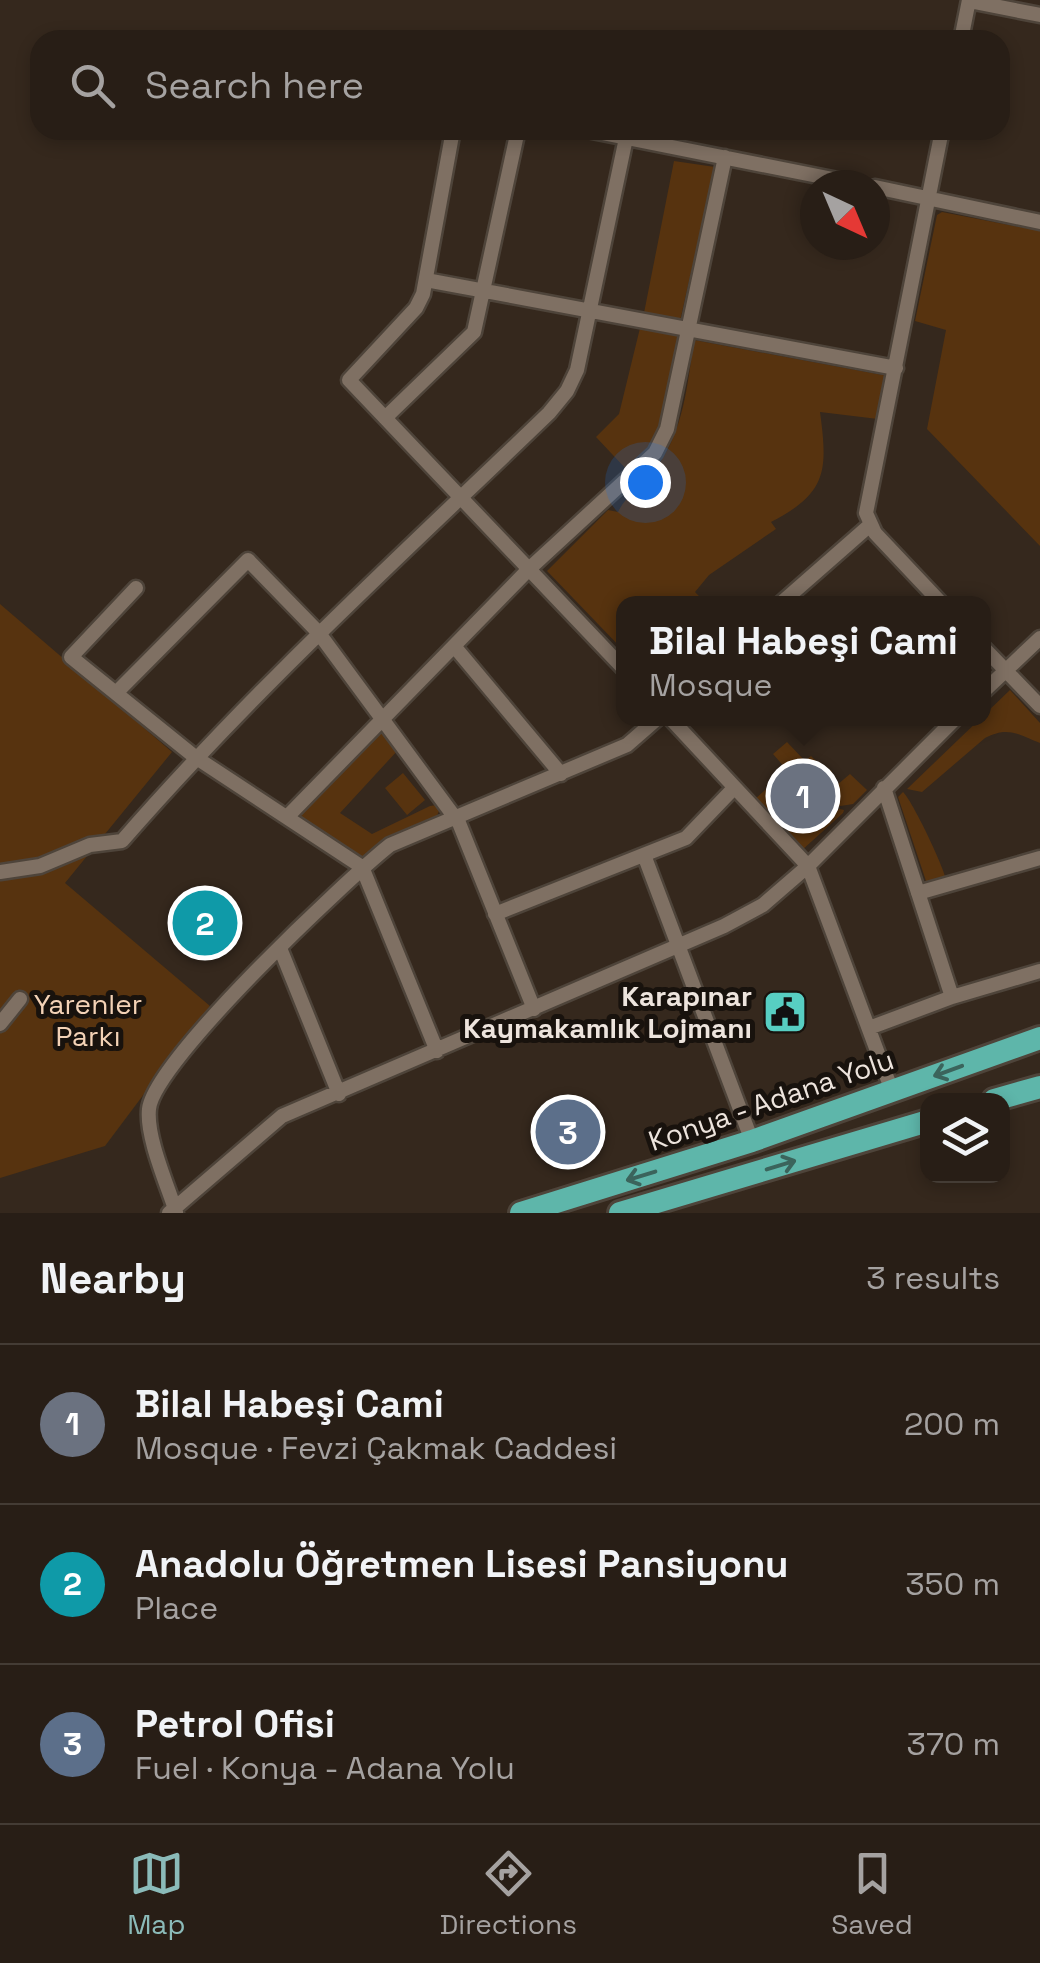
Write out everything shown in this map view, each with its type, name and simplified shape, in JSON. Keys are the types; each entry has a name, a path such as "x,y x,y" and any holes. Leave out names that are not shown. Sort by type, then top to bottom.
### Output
{"highway":[{"name":"Konya - Adana Yolu","path":"520,1213 752,1140 1040,1038"},
{"path":"1010,1095 1040,1087"},
{"path":"620,1213 920,1122"}],"street":[{"path":"963,30 969,0 1040,15"},
{"path":"451,140 426,280 416,308 349,380 616,661"},
{"path":"385,418 474,332 516,140"},
{"path":"0,872 40,866 90,846 122,840 195,757 318,632 549,413 567,391 576,370 626,140"},
{"path":"636,140 800,172"},
{"path":"935,596 870,525 866,513 940,140"},
{"path":"287,817 529,568 654,453 668,430 726,158"},
{"path":"890,190 1040,222"},
{"path":"426,280 896,368"},
{"path":"789,596 870,525"},
{"path":"116,693 248,560 318,632 455,818 534,1009"},
{"path":"136,588 72,656 195,757 362,867 437,1051"},
{"path":"991,684 1040,638"},
{"path":"454,646 561,774"},
{"path":"991,656 1040,706"},
{"path":"649,726 627,745 390,845 362,867 280,948 180,1052 153,1094 150,1130 173,1212 282,1116 534,1009 764,905 948,726"},
{"path":"677,726 808,866 892,1091"},
{"path":"495,914 686,838 734,788"},
{"path":"884,788 952,997"},
{"path":"644,855 752,1140"},
{"path":"918,894 1040,858"},
{"path":"280,948 338,1094"},
{"path":"869,1028 952,997 1040,971"},
{"path":"0,1024 20,1000"}],"green space":[{"path":"674,161 715,167 680,321 644,313"},
{"path":"942,212 1040,231 1040,546 927,429 946,330 915,321 937,215"},
{"path":"640,328 680,338 662,427 650,448 627,470 596,437 619,414"},
{"path":"694,340 888,376 878,419 820,412 823,465 813,490 771,522 776,529 709,575 695,592 699,596 616,596 616,643 547,571 608,510 618,512 655,470 672,439"},
{"name":"Yarenler Parkı","path":"0,604 172,752 65,883 210,1006 105,1146 0,1178"},
{"path":"1010,690 1040,723 1040,743 1012,733 993,734 922,792 907,789 973,726 991,726 991,708"},
{"path":"382,731 398,750 340,813 372,834 430,806 437,805 439,811 436,818 363,857 303,819 300,813"},
{"path":"787,742 805,761 811,756 827,772 831,770 837,785 850,774 867,790 853,804 822,809 826,790 822,783 795,776 803,761 800,758 787,780 782,812 775,823 754,800 787,770 773,754"},
{"path":"403,773 425,800 407,815 385,788"},
{"path":"903,792 927,833 946,879 927,884 898,797"},
{"path":"840,809 843,813 801,851 780,830 787,823"}],"place":[{"name":"Bilal Habeşi Cami","path":"803,796"},
{"name":"Anadolu Öğretmen Lisesi Pansiyonu","path":"205,923"},
{"name":"Karapınar Kaymakamlık Lojmanı","path":"785,1012"},
{"name":"Petrol Ofisi","path":"568,1132"}]}
